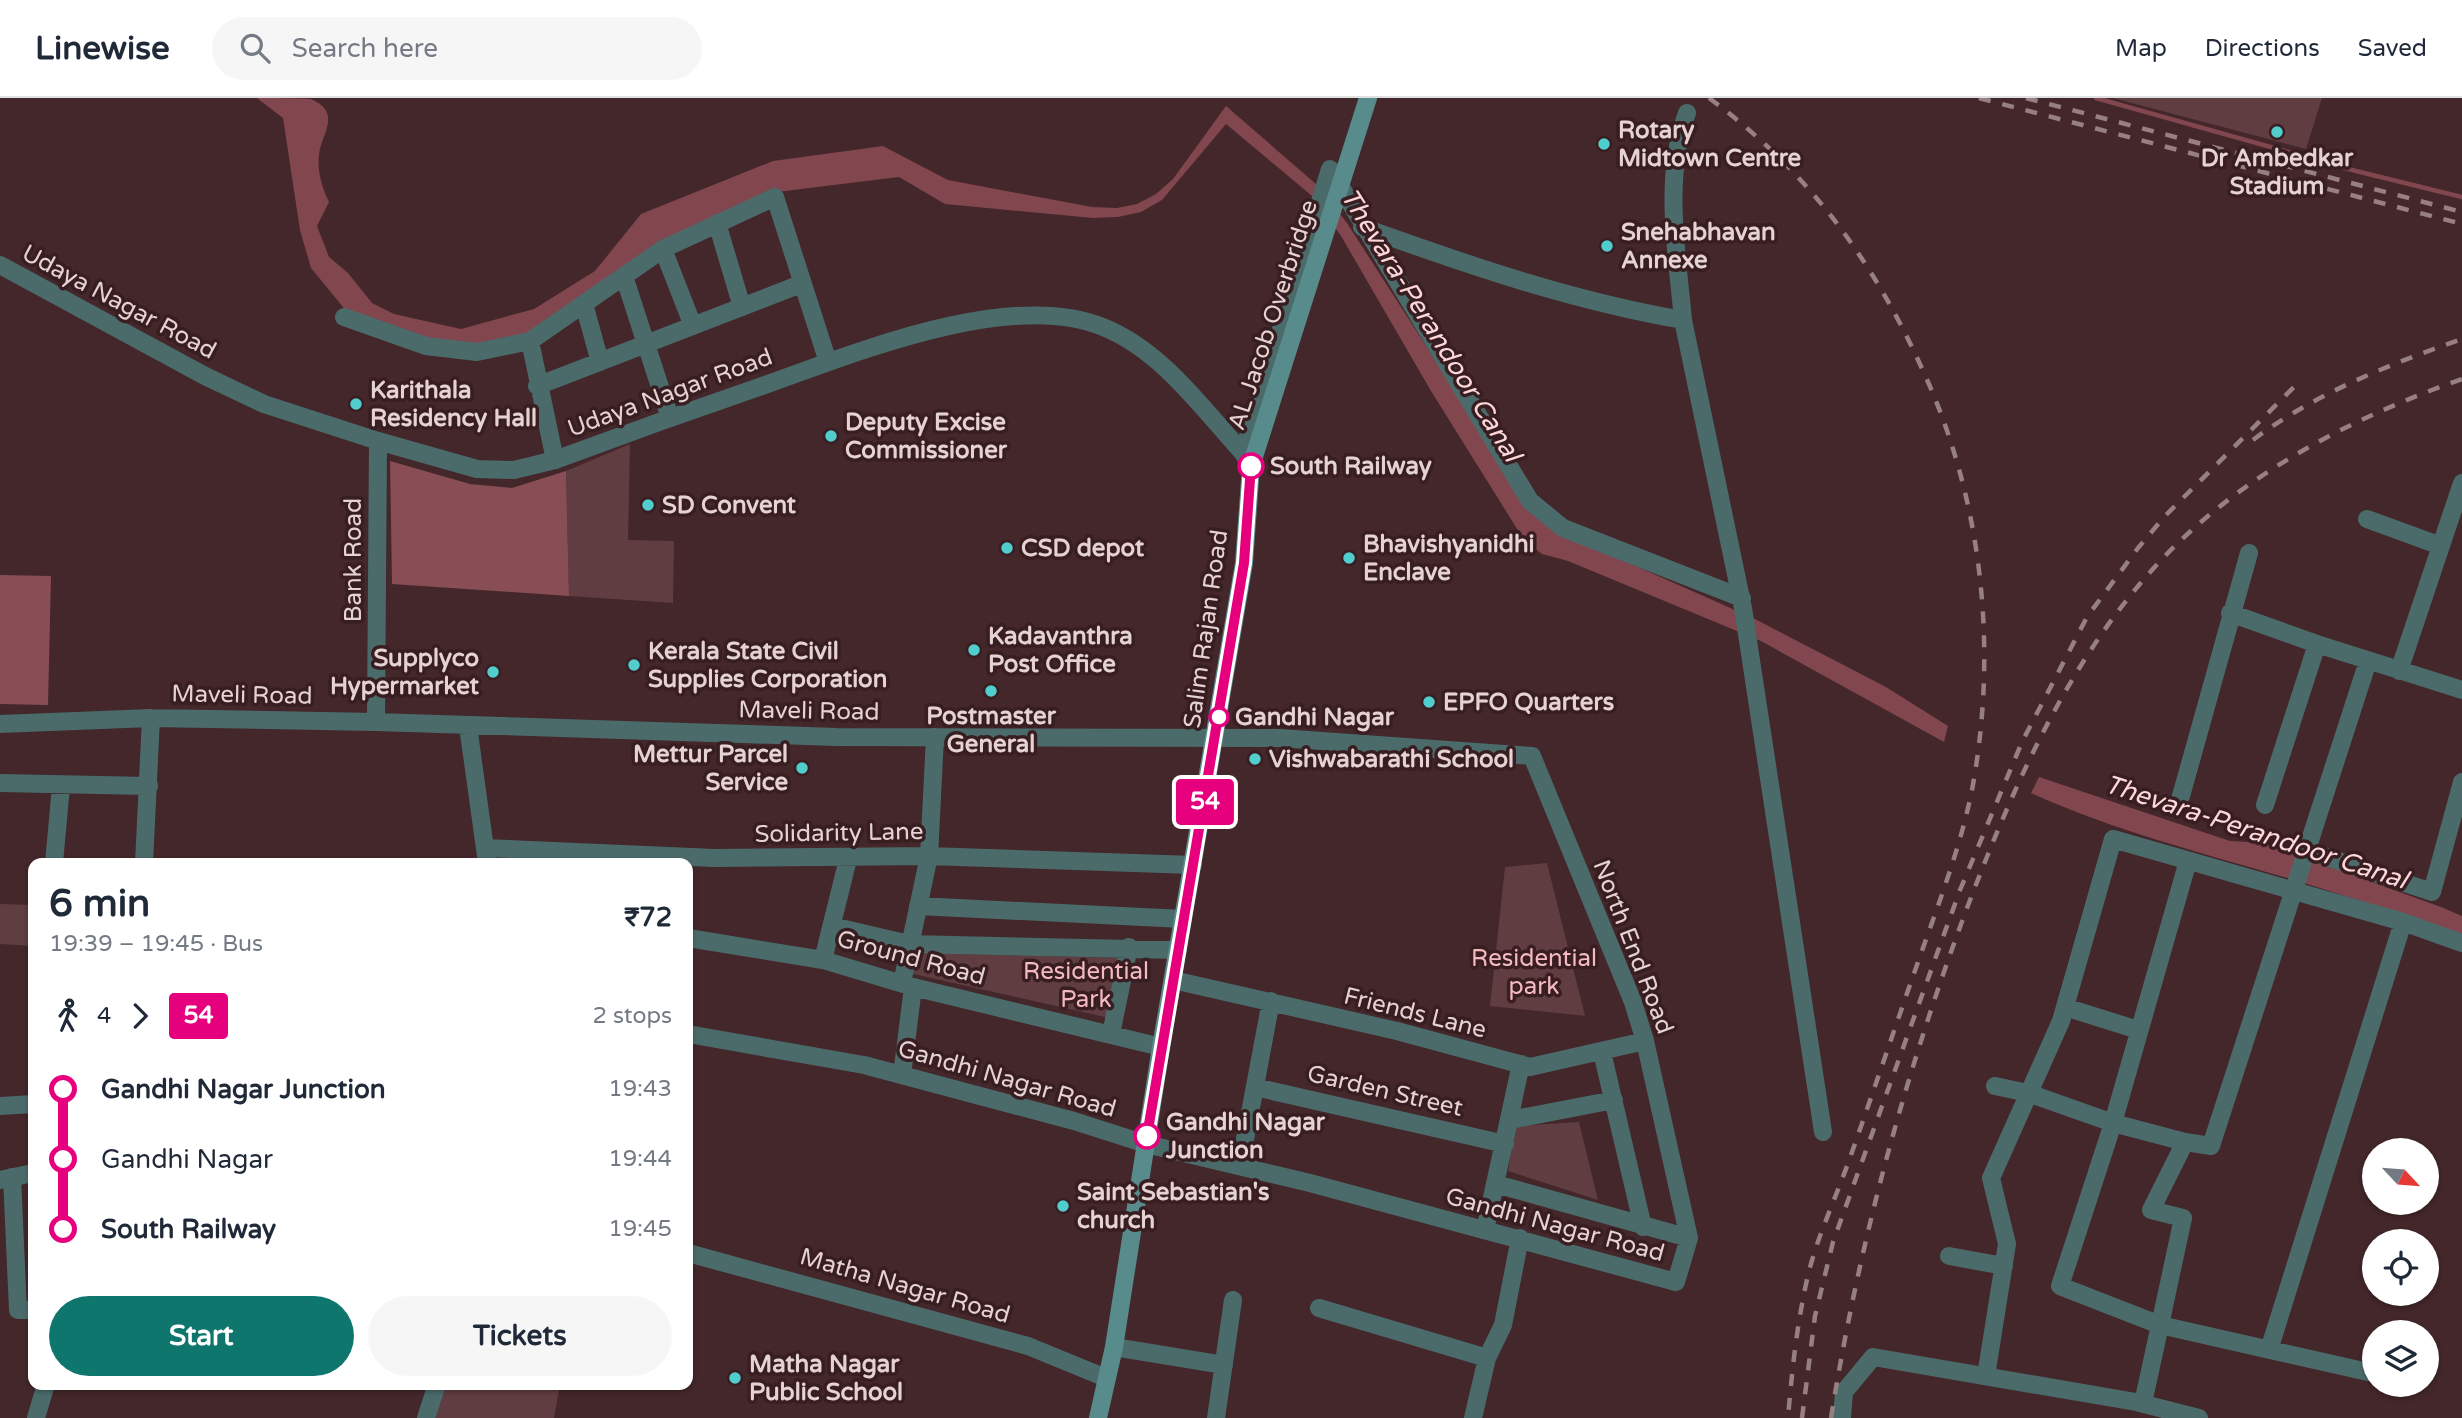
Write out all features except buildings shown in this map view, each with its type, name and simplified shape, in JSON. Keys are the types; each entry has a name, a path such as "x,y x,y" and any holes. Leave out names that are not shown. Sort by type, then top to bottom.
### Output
{"main road":[{"name":"AL Jacob Overbridge","path":"1247,460 1368,98"},
{"name":"Salim Rajan Road","path":"1098,1418 1114,1347 1161,1047 1244,563 1247,460"}],"street":[{"path":"1687,113 1679,133 1674,220 1683,320 1742,603 1823,1132"},
{"path":"1247,460 1329,169 1530,501 1563,528 1742,603"},
{"path":"344,317 426,346 477,352 530,341 663,249 775,197 800,284 828,362"},
{"path":"717,223 742,307"},
{"path":"1362,227 1542,288 1618,309 1683,320"},
{"path":"663,249 693,326"},
{"name":"Udaya Nagar Road","path":"0,265 193,370 264,404 378,441 477,469 514,470 555,460 828,362 972,322 1019,316 1063,318 1103,327 1149,353 1247,460"},
{"path":"624,276 670,418"},
{"path":"537,386 800,284"},
{"path":"584,304 600,362"},
{"path":"530,341 537,386 555,460"},
{"name":"Bank Road","path":"376,722 378,441"},
{"path":"2399,670 2462,483"},
{"path":"2367,519 2441,547"},
{"path":"2181,796 2230,613 2249,553"},
{"path":"2230,613 2462,690"},
{"path":"2265,805 2317,644"},
{"path":"1995,1086 2028,1093 2113,1123 2211,1146 2368,661"},
{"path":"145,858 150,719"},
{"name":"Maveli Road","path":"0,724 150,719 376,722 935,737 1280,738 1532,755"},
{"path":"468,726 486,855"},
{"path":"902,1075 909,944 929,856 935,737"},
{"name":"North End Road","path":"1532,755 1633,1002 1645,1041 1689,1238 1676,1282"},
{"path":"2305,853 2432,892 2462,782"},
{"path":"0,783 149,786"},
{"path":"54,858 61,786"},
{"path":"1986,1376 2007,1244 1991,1178 2065,1007 2113,839 2188,861 2294,886 2462,943"},
{"name":"Solidarity Lane","path":"486,855 848,859 929,856 1193,865"},
{"path":"823,960 848,859"},
{"path":"2188,861 2113,1123 2060,1286 2160,1325 2362,1371"},
{"path":"918,906 1183,919"},
{"path":"2269,1350 2403,922"},
{"path":"832,926 909,944 1178,950"},
{"name":"Ground Road","path":"693,939 823,960 907,985 1161,1047"},
{"path":"1111,1034 1129,947"},
{"name":"Friends Lane","path":"1173,980 1271,1001 1530,1067 1645,1041"},
{"path":"1240,1167 1271,1001"},
{"path":"2065,1007 2138,1030"},
{"name":"Gandhi Nagar Road","path":"693,1035 864,1065 1074,1121 1146,1144 1520,1238 1676,1282"},
{"path":"1602,1052 1643,1227"},
{"path":"1485,1230 1521,1065"},
{"name":"Garden Street","path":"1255,1087 1505,1144"},
{"path":"1510,1120 1614,1100"},
{"path":"0,1106 28,1104"},
{"path":"2143,1403 2183,1218 2151,1210 2185,1142"},
{"path":"28,1174 6,1179 18,1310 28,1310"},
{"path":"1496,1184 1689,1238"},
{"path":"1473,1418 1487,1358 1503,1325 1520,1238"},
{"name":"Matha Nagar Road","path":"693,1253 1028,1346 1106,1378"},
{"path":"1949,1256 2004,1266"},
{"path":"1216,1418 1233,1300"},
{"path":"1319,1308 1487,1358"},
{"path":"1114,1347 1224,1365"},
{"path":"1842,1418 1844,1392 1873,1357 2143,1403 2199,1418"},
{"path":"36,1418 44,1390"},
{"path":"426,1418 435,1390"}],"green space":[{"name":"Dr Ambedkar Stadium","path":"2113,98 2322,98 2306,149"},
{"path":"630,444 628,540 674,541 673,603 569,596 566,471"},
{"name":"Residential park","path":"1547,863 1585,1016 1490,1006 1505,867"},
{"path":"0,904 28,905 28,946 0,944"},
{"name":"Residential Park","path":"914,953 1120,958 1109,1018 909,973"},
{"path":"1579,1122 1598,1200 1508,1171 1514,1126"},
{"path":"441,1390 559,1390 554,1418 435,1418"}],"shaded area":[{"name":"Thevara-Perandoor Canal","path":"257,98 311,99 326,111 328,124 319,155 319,167 329,202 317,226 329,257 348,273 372,303 394,314 461,329 534,309 595,271 641,214 773,161 883,146 948,180 1092,207 1117,208 1137,204 1156,194 1173,179 1226,106 1316,184 1347,223 1446,377 1559,532 1753,618 1886,687 1948,726 1944,742 1761,641 1568,561 1542,554 1524,540 1431,391 1341,236 1312,196 1226,124 1162,200 1141,212 1118,217 1093,218 945,204 899,177 777,192 529,339 477,350 427,344 347,312 311,268 300,230 283,118"},
{"path":"390,461 470,484 512,488 566,471 569,596 392,584"},
{"path":"0,575 51,576 48,705 0,704"},
{"name":"Thevara-Perandoor Canal","path":"2039,777 2230,841 2265,843 2441,907 2462,916 2462,936 2329,891 2156,840 2093,818 2031,793"}],"waterway":[{"path":"2096,98 2356,171 2462,197"}],"railway":[{"path":"1709,98 1777,156 1835,221 1860,256 1904,332 1944,422 1960,473 1972,525 1984,631 1980,737 1967,812 1941,898 1812,1261 1798,1329 1788,1418"},
{"path":"1979,98 2462,224"},
{"path":"2026,98 2462,212"},
{"path":"2253,440 2327,394 2462,339"},
{"path":"1831,1418 1870,1223 1924,1033 1985,861 2026,767 2074,677 2131,594 2165,556 2230,498 2303,450 2381,411 2462,379"},
{"path":"1802,1418 1815,1316 1833,1242 1960,890 2022,742 2087,617 2138,548 2165,516 2296,385"}],"bus line":[{"name":"54","path":"1147,1136 1244,563 1251,466"}],"place":[{"name":"Dr Ambedkar Stadium","path":"2277,132"},
{"name":"Rotary Midtown Centre","path":"1604,144"},
{"name":"Snehabhavan Annexe","path":"1607,246"},
{"name":"Karithala Residency Hall","path":"356,404"},
{"name":"Deputy Excise Commissioner","path":"831,436"},
{"name":"South Railway","path":"1251,466"},
{"name":"SD Convent","path":"648,505"},
{"name":"CSD depot","path":"1007,548"},
{"name":"Bhavishyanidhi Enclave","path":"1349,558"},
{"name":"Kadavanthra Post Office","path":"974,650"},
{"name":"Kerala State Civil Supplies Corporation","path":"634,665"},
{"name":"Supplyco Hypermarket","path":"493,672"},
{"name":"Postmaster General","path":"991,691"},
{"name":"EPFO Quarters","path":"1429,702"},
{"name":"Gandhi Nagar","path":"1219,717"},
{"name":"Vishwabarathi School","path":"1255,759"},
{"name":"Mettur Parcel Service","path":"802,768"},
{"name":"Gandhi Nagar Junction","path":"1147,1136"},
{"name":"Saint Sebastian's church","path":"1063,1206"},
{"name":"Matha Nagar Public School","path":"735,1378"}]}
